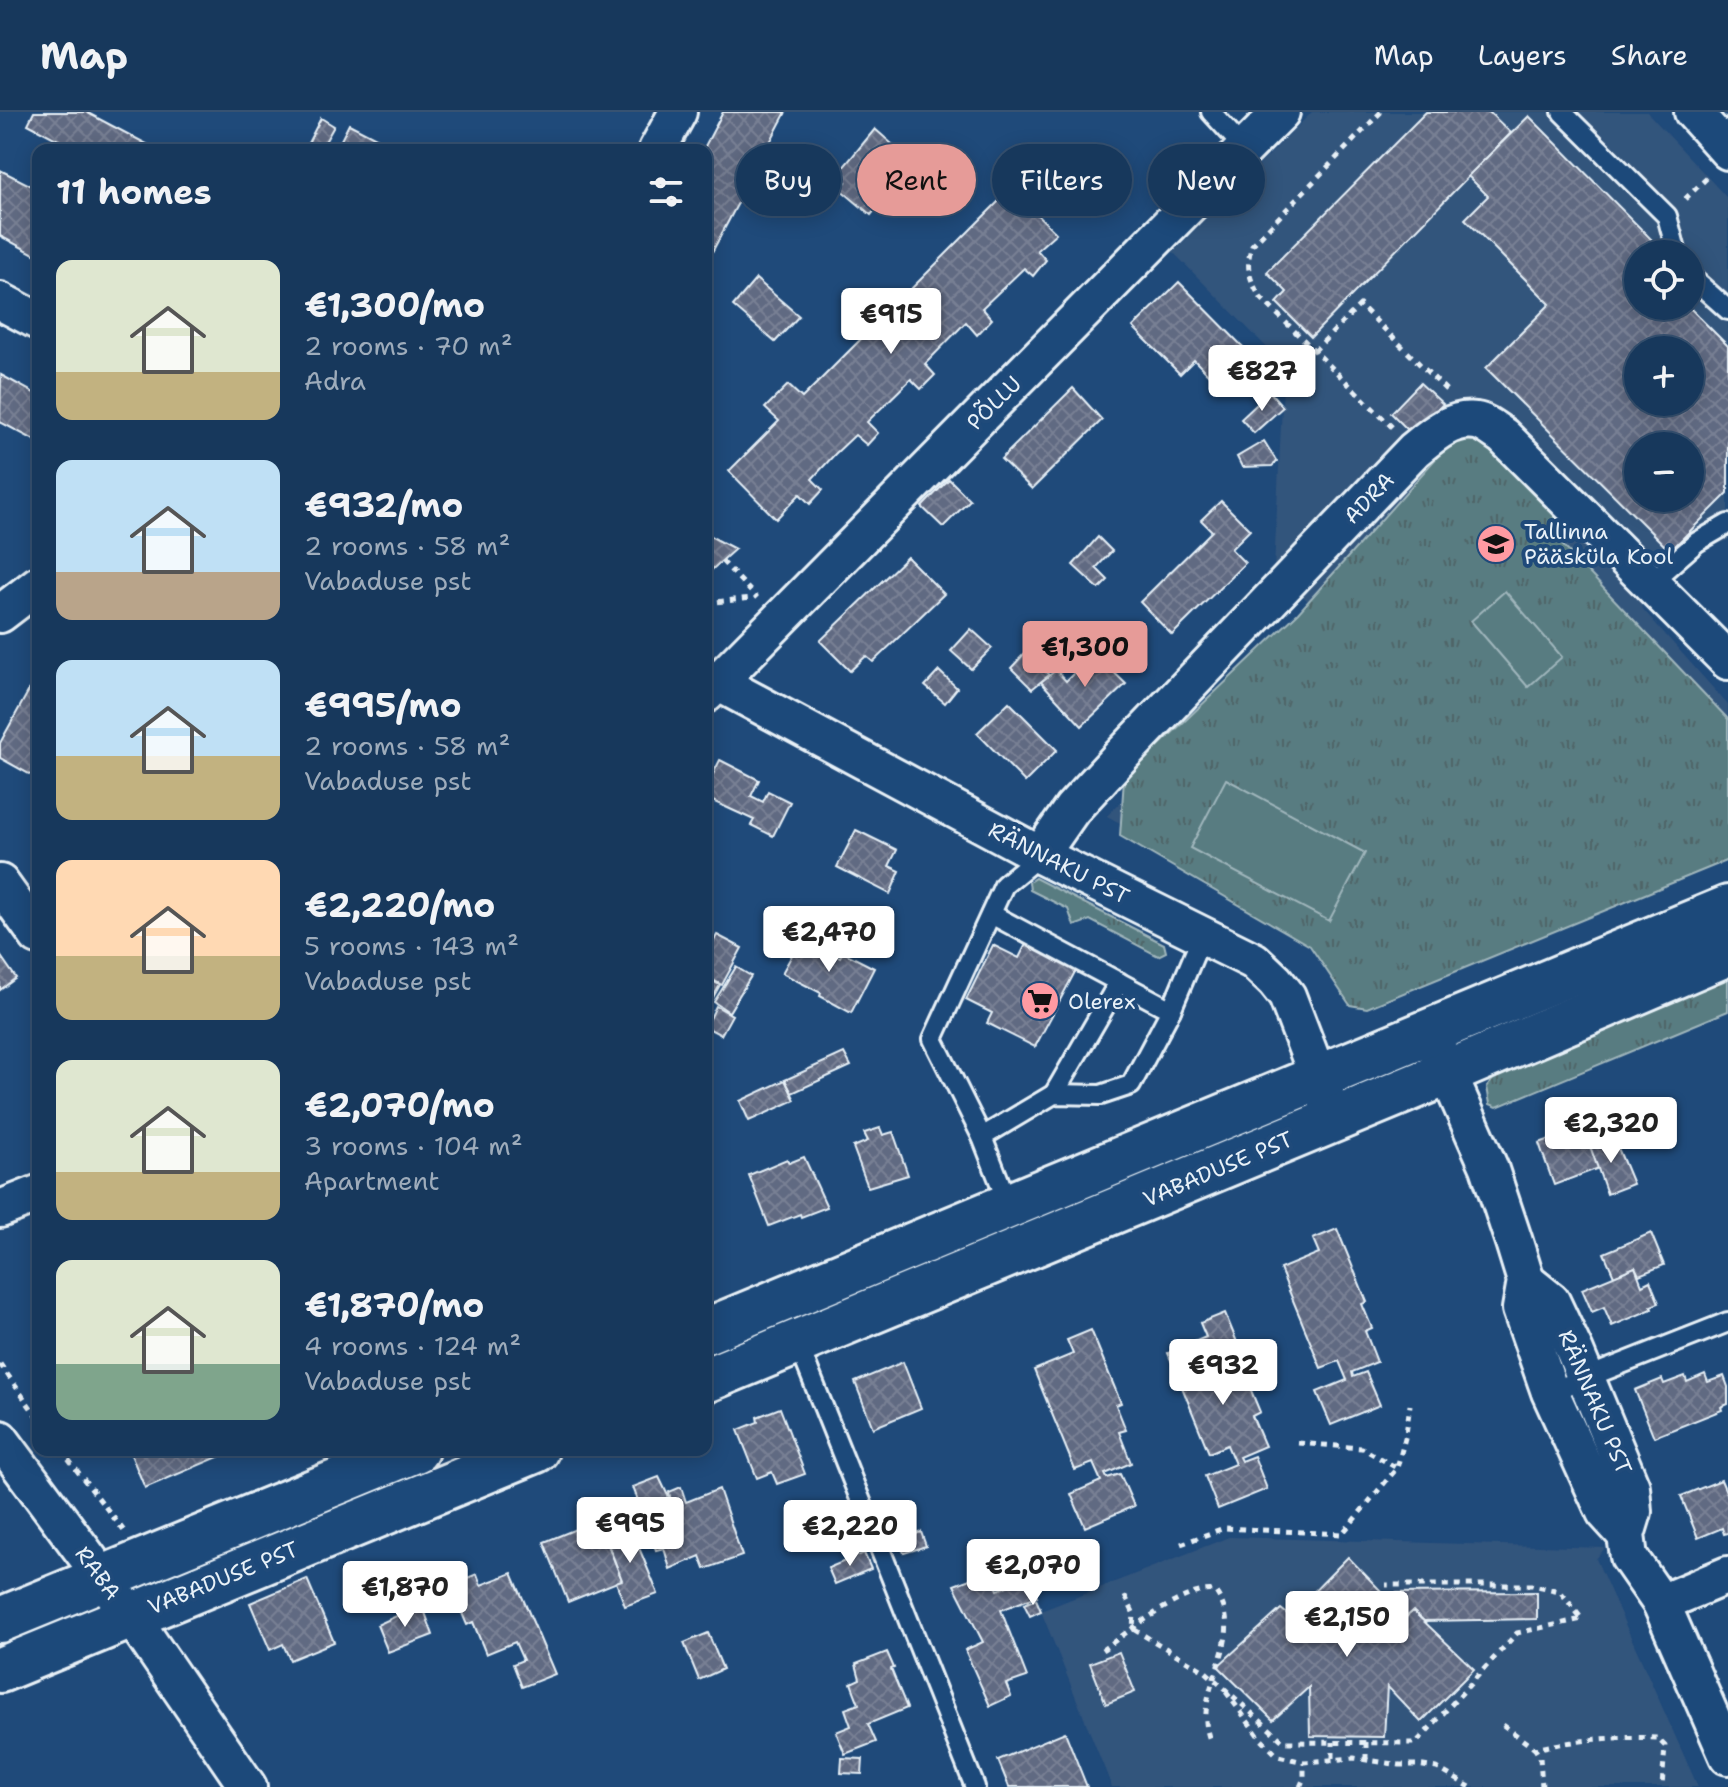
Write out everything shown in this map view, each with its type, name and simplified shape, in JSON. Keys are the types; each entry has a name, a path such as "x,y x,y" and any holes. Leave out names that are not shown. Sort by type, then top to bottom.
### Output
{"highway":[{"name":"VABADUSE PST","path":"712,1376 789,1322 1009,1206 1728,908"},
{"name":"VABADUSE PST","path":"712,1330 789,1322 1335,1120 1728,953"},
{"name":"VABADUSE PST","path":"0,1620 401,1456"},
{"name":"VABADUSE PST","path":"0,1670 521,1456"}],"street":[{"path":"660,144 678,112"},
{"name":"PÕLLU","path":"1250,144 1281,112"},
{"path":"1693,112 1724,157"},
{"name":"PÕLLU","path":"712,681 764,612 1175,216"},
{"path":"0,301 32,318"},
{"path":"1477,421 1503,436 1728,661"},
{"name":"ADRA","path":"1040,855 1072,809 1119,758 1414,450 1454,422 1477,421"},
{"path":"0,614 32,590"},
{"name":"RÄNNAKU PST","path":"712,685 1040,855 1254,961 1287,996 1335,1120"},
{"path":"0,883 32,928"},
{"name":"RÄNNAKU PST","path":"1430,1033 1489,1167 1526,1281 1521,1309 1550,1392 1605,1512 1626,1535"},
{"path":"0,1209 32,1196"},
{"name":"RÄNNAKU PST","path":"1526,1281 1551,1301 1585,1378 1631,1487 1633,1512 1626,1535 1629,1557 1661,1603 1728,1756"},
{"name":"RABA","path":"0,1439 131,1616 248,1787"},
{"path":"1661,1603 1728,1575"}],"lane":[{"path":"1211,112 1240,144"},
{"path":"1562,112 1667,216 1673,240"},
{"path":"1704,289 1728,310"},
{"path":"1650,583 1697,542 1728,524"},
{"path":"1009,1206 982,1137 933,1039 1004,885 1040,855"},
{"path":"991,914 1171,1010"},
{"path":"1054,1094 1101,1095 1131,1085 1171,1010 1203,934"},
{"path":"982,1137 1054,1094 1119,982"},
{"path":"789,1322 975,1787"},
{"path":"1550,1392 1728,1322"}],"path":[{"path":"1381,112 1252,245 1246,262 1250,280 1261,298 1414,450"},
{"path":"1667,216 1724,157"},
{"path":"1314,351 1360,305 1477,421"},
{"path":"722,561 764,612"},
{"path":"764,612 765,591"},
{"path":"712,604 764,612"},
{"path":"0,1364 32,1409"},
{"path":"1181,1544 1224,1528 1342,1534 1397,1468 1410,1405"},
{"path":"1298,1443 1362,1448 1397,1468"},
{"path":"66,1456 128,1536"},
{"path":"1133,1629 1215,1679 1284,1742 1416,1743 1517,1633 1582,1619 1560,1591 1532,1585 1386,1585"},
{"path":"1102,1650 1194,1592 1205,1589 1215,1591 1222,1600 1227,1617 1227,1636 1204,1710 1210,1740"},
{"path":"1125,1596 1134,1614 1133,1629"},
{"path":"1221,1685 1237,1710 1278,1756 1304,1762 1333,1758 1366,1759 1437,1768 1470,1787"},
{"path":"1503,1725 1535,1749 1540,1757 1542,1787"},
{"path":"1535,1749 1594,1740 1657,1738 1665,1746 1662,1787"},
{"path":"1333,1742 1333,1758"},
{"path":"1366,1742 1366,1759"},
{"path":"1300,1787 1304,1778 1304,1762"}],"shaded area":[{"name":"Tallinna Pääsküla Kool","path":"1312,112 1647,112 1728,199 1728,540 1706,549 1641,607 1728,705 1728,836 1395,971 1107,816 1312,605 1274,569 1284,365 1173,252 1209,216 1265,216 1265,159"},
{"path":"1229,1537 1605,1548 1596,1559 1698,1787 1112,1787 1041,1611"}],"green space":[{"path":"1455,437 1489,442 1567,513 1549,531 1728,719 1728,860 1367,1008 1350,1005 1310,946 1120,836 1124,779 1298,613"},
{"path":"1505,591 1562,657 1528,687 1471,621"},
{"path":"1226,779 1365,853 1329,921 1190,848"},
{"path":"1035,878 1164,944 1166,952 1158,956 1090,920 1074,926 1068,909 1030,890 1029,882"},
{"path":"1728,976 1728,1011 1497,1107 1490,1104 1487,1087 1495,1077"}],"building":[{"path":"34,112 86,112 147,144 66,144 28,124"},
{"path":"723,112 786,112 769,144 736,144 736,207 712,252 712,144 706,144"},
{"path":"1426,112 1489,112 1511,133 1311,337 1277,303 1287,292 1267,272"},
{"name":"Tallinna Pääsküla Kool","path":"1529,116 1652,240 1624,240 1624,320 1702,320 1728,346 1728,493 1670,551 1631,512 1704,512 1704,432 1624,432 1624,505 1486,368 1550,304 1465,219 1488,196 1468,176"},
{"path":"321,118 334,126 324,144 308,143"},
{"path":"349,124 382,141 381,144 339,144"},
{"path":"875,129 892,144 863,144"},
{"path":"857,151 857,203 841,190 846,182 841,178 841,170"},
{"path":"0,170 32,186 32,253 0,236"},
{"path":"992,208 992,216 1039,216 1056,233 1037,250 1046,260 1033,276 1024,268 982,308 992,319 977,335 966,322 925,364 935,375 921,389 911,379 867,422 878,433 867,445 855,435 812,479 823,490 810,504 800,494 776,519 729,471 779,421 765,408 788,385 802,398"},
{"path":"756,279 799,316 775,342 733,306"},
{"path":"1179,282 1254,358 1223,389 1194,360 1180,374 1133,327"},
{"path":"1,375 32,392 32,439 0,422"},
{"path":"1420,383 1443,404 1413,435 1391,413"},
{"path":"1073,388 1102,420 1032,489 1001,459"},
{"path":"1270,392 1283,407 1254,433 1241,419"},
{"path":"1264,441 1277,462 1272,466 1242,467 1237,457"},
{"path":"949,479 970,500 943,527 922,507"},
{"path":"1221,501 1250,530 1231,549 1245,563 1172,635 1140,602 1212,531 1201,520"},
{"path":"712,537 735,549 712,570"},
{"path":"1098,537 1112,551 1096,568 1108,580 1099,589 1073,565"},
{"path":"907,557 944,594 873,662 866,656 850,671 820,641"},
{"path":"971,629 992,648 971,669 951,651"},
{"path":"1025,653 1049,675 1032,689 1011,668"},
{"path":"1094,653 1126,684 1082,726 1041,682 1056,670 1066,681"},
{"path":"939,671 957,688 945,703 925,686"},
{"path":"32,685 32,776 0,758 0,743"},
{"path":"1009,702 1057,750 1025,782 977,733"},
{"path":"720,760 759,780 751,796 763,802 768,791 790,802 773,836 751,825 754,820 712,801 712,776"},
{"path":"856,830 897,850 889,866 900,871 890,894 837,867"},
{"path":"717,935 742,948 722,985 712,979 712,945"},
{"path":"802,937 840,957 843,952 874,968 851,1013 782,973"},
{"path":"1026,944 1076,970 1035,1047 987,1023 992,1013 966,1000 993,945 1019,958"},
{"path":"0,955 16,978 0,990"},
{"path":"736,967 751,976 729,1012 714,1002"},
{"path":"712,981 720,985 712,999"},
{"path":"716,1006 732,1015 721,1035 712,1030 712,1014"},
{"path":"844,1053 851,1066 792,1093 785,1080"},
{"path":"785,1080 795,1100 749,1121 740,1101"},
{"path":"1584,1127 1599,1168 1554,1185 1539,1143"},
{"path":"880,1128 883,1135 893,1132 908,1175 868,1187 853,1147 868,1141 864,1133"},
{"path":"1613,1136 1633,1184 1607,1194 1590,1146"},
{"path":"804,1157 827,1207 769,1226 749,1175 787,1159 789,1163"},
{"path":"1337,1229 1367,1302 1362,1304 1372,1328 1365,1331 1377,1362 1352,1372 1353,1377 1366,1372 1380,1405 1331,1425 1317,1392 1347,1380 1339,1361 1321,1368 1280,1269 1319,1253 1313,1239"},
{"path":"1651,1233 1664,1265 1639,1275 1635,1267 1614,1276 1604,1253"},
{"path":"1635,1267 1642,1285 1650,1281 1659,1303 1612,1326 1604,1307 1592,1312 1582,1289"},
{"path":"1225,1313 1255,1386 1250,1388 1260,1412 1252,1416 1265,1446 1239,1457 1241,1461 1254,1456 1267,1489 1218,1509 1205,1476 1235,1464 1227,1445 1209,1453 1168,1353 1206,1337 1200,1323"},
{"path":"1091,1330 1121,1403 1116,1405 1126,1430 1119,1432 1131,1463 1105,1474 1107,1478 1120,1474 1134,1506 1085,1527 1071,1494 1101,1481 1093,1463 1075,1470 1034,1370 1073,1354 1067,1340"},
{"path":"903,1362 921,1408 873,1428 855,1382"},
{"path":"1705,1374 1708,1382 1724,1376 1728,1387 1728,1404 1721,1407 1722,1410 1654,1437 1635,1390 1662,1379 1664,1384 1685,1376 1687,1382"},
{"path":"780,1408 805,1474 777,1484 772,1472 757,1478 738,1430 758,1422 757,1417"},
{"path":"132,1456 221,1456 145,1488"},
{"path":"659,1477 671,1502 669,1492 681,1487 686,1502 719,1489 742,1556 705,1569 700,1556 670,1569 664,1548 656,1550 633,1487"},
{"path":"1721,1480 1728,1496 1728,1533 1724,1534 1722,1528 1698,1538 1681,1496"},
{"path":"598,1520 622,1580 568,1602 544,1542"},
{"path":"628,1521 658,1594 625,1606 616,1582 622,1580 603,1531"},
{"path":"921,1532 926,1546 904,1553 899,1540"},
{"path":"864,1553 871,1569 835,1584 828,1568"},
{"path":"1348,1557 1406,1617 1413,1611 1474,1669 1421,1722 1387,1686 1384,1737 1310,1736 1309,1687 1273,1720 1218,1666 1281,1609 1290,1616"},
{"path":"991,1571 998,1590 1028,1577 1037,1596 1001,1610 1027,1677 1006,1684 1011,1696 990,1706 965,1650 983,1642 954,1585"},
{"path":"512,1573 555,1674 522,1687 513,1664 523,1660 515,1642 486,1654 473,1622 467,1625 450,1585 477,1574 481,1585"},
{"path":"307,1579 334,1642 290,1660 283,1644 270,1650 250,1603"},
{"path":"1537,1592 1537,1619 1424,1621 1413,1611 1406,1617 1383,1593"},
{"path":"1036,1599 1041,1611 1030,1616 1024,1604"},
{"path":"422,1604 433,1635 388,1652 377,1625"},
{"path":"708,1633 723,1669 699,1680 684,1643"},
{"path":"887,1652 907,1708 868,1724 876,1742 845,1754 836,1732 851,1726 845,1709 859,1704 851,1683 860,1679 856,1664"},
{"path":"1119,1652 1135,1692 1106,1704 1090,1663"},
{"path":"1065,1732 1087,1787 1009,1787 998,1760"},
{"path":"842,1758 863,1759 862,1774 841,1773"}],"place":[{"name":"Tallinna Pääsküla Kool","path":"1496,544"},
{"name":"Olerex","path":"1040,1001"}]}
